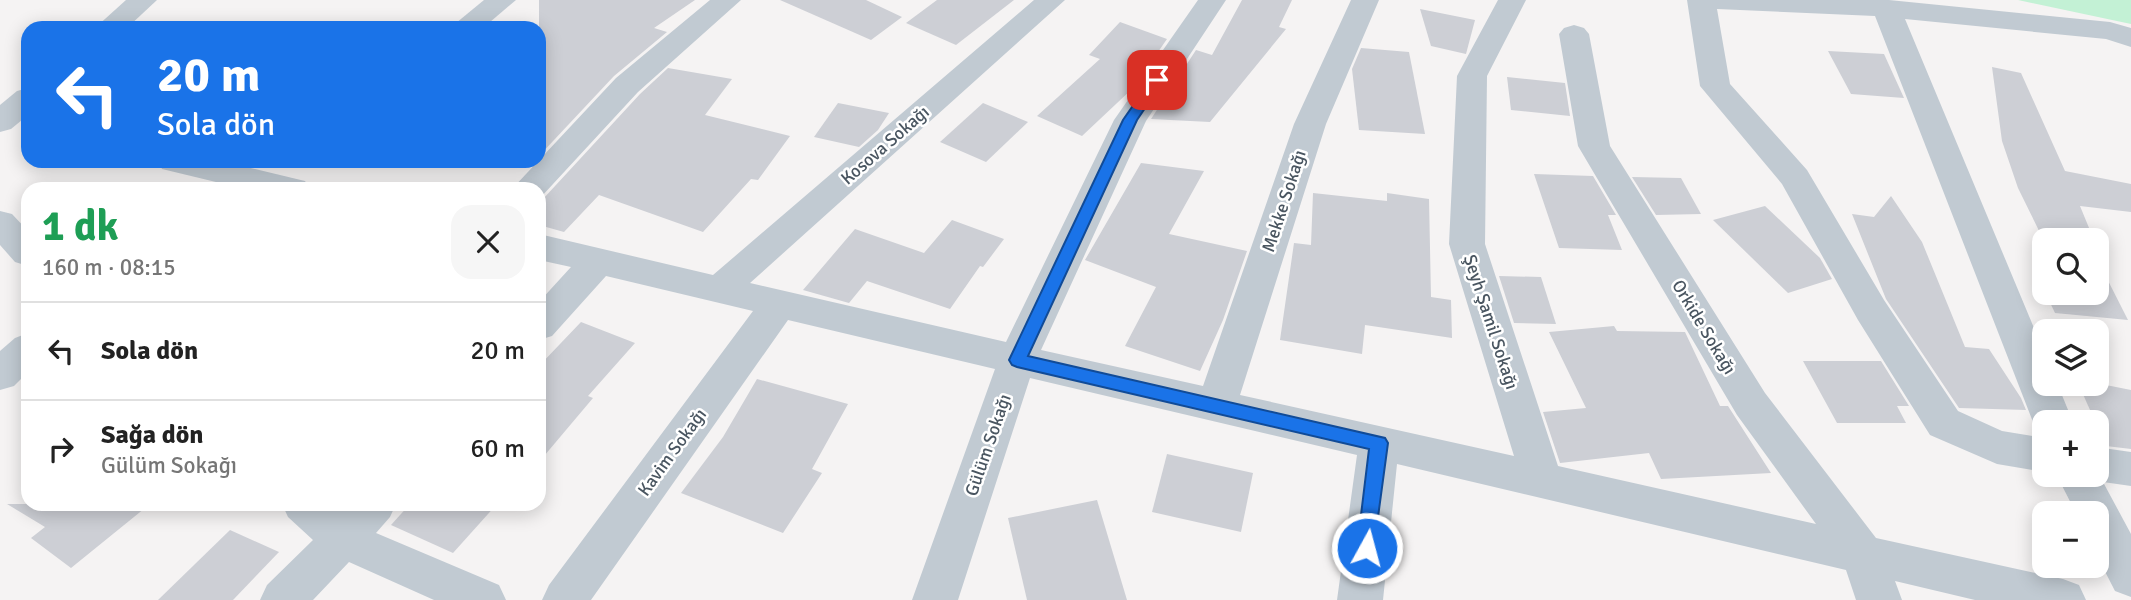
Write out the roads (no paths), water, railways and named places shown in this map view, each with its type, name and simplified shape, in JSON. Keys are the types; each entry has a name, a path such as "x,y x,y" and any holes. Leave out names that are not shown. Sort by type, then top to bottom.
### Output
{"street":[{"path":"118,21 142,0"},
{"path":"474,21 502,0"},
{"path":"536,182 628,85 727,0"},
{"name":"Kosova Sokağı","path":"719,290 1051,0"},
{"name":"Gülüm Sokağı","path":"935,600 1017,360 1130,120 1212,0"},
{"name":"Mekke Sokağı","path":"1216,406 1310,124 1364,0"},
{"name":"Şeyh Şamil Sokağı","path":"1512,0 1472,76 1467,244 1542,481"},
{"path":"2032,453 1997,447 1944,423 1871,310 1795,178 1715,86 1701,0 1886,8 2110,31 2131,38"},
{"path":"1886,8 2048,410"},
{"name":"Orkide Sokağı","path":"1574,34 1594,146 1751,404 1863,554 1879,600"},
{"path":"0,122 21,104"},
{"path":"0,122 21,126"},
{"path":"197,168 244,182"},
{"path":"258,182 277,168"},
{"path":"0,223 21,246"},
{"path":"546,249 1017,360 2063,600"},
{"path":"546,318 598,261"},
{"name":"Kavim Sokağı","path":"565,600 779,304"},
{"path":"0,375 21,355"},
{"path":"1360,600 1379,443"},
{"path":"2109,466 2131,469"},
{"path":"2084,487 2131,577"},
{"path":"311,511 343,539 483,600"},
{"path":"283,600 369,511"}]}
